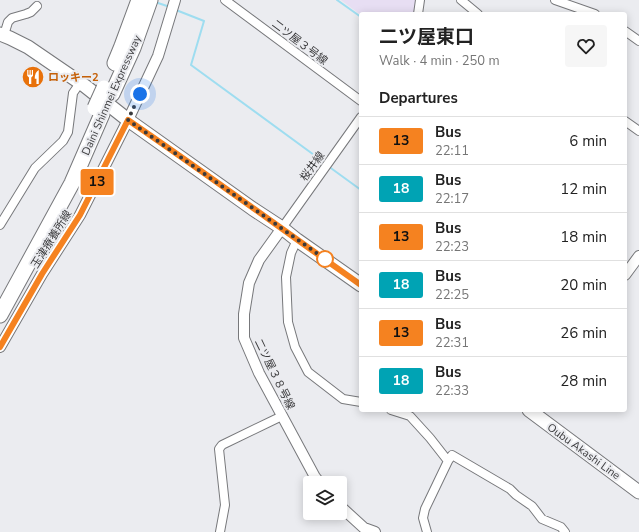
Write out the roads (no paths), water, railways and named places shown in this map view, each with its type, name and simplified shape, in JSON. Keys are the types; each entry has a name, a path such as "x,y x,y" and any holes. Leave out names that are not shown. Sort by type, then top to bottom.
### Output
{"highway":[{"name":"Daini Shinmei Expressway","path":"0,295 99,111 108,91 133,48 144,3"},
{"name":"Daini Shinmei Expressway","path":"0,315 72,183 99,111"}],"main road":[{"path":"2,35 28,47 86,86 128,120 359,284"},
{"name":"Oubu Akashi Line","path":"532,412 639,492"}],"street":[{"name":"二ツ屋３号線","path":"226,0 359,100"},
{"path":"418,12 420,0"},
{"path":"461,0 476,12"},
{"path":"555,0 589,12"},
{"path":"2,35 8,22 12,18 31,12 37,6"},
{"name":"玉津療養所線","path":"0,347 42,274 80,215 128,120 158,56 173,6"},
{"path":"627,33 639,42"},
{"path":"0,225 4,212 35,168 63,141 68,132 73,93 80,83"},
{"name":"桜井線","path":"282,228 359,120"},
{"path":"627,122 639,131"},
{"name":"二ツ屋３８号線","path":"282,228 259,260 249,284 244,314 244,338 259,373 314,476"},
{"path":"297,240 291,253 286,277 288,322 295,347 308,372 343,398 359,402"},
{"path":"627,272 639,256"},
{"path":"397,412 410,416 430,438 448,462"},
{"path":"220,532 225,505 219,450 222,445 282,416"},
{"path":"427,532 423,518 425,509 452,456 510,489 532,506 542,519 560,527 565,532"},
{"path":"347,512 364,528 375,532"}],"waterway":[{"path":"337,0 359,16"},
{"path":"155,2 170,7"},
{"path":"176,10 204,21 191,65 325,163"},
{"path":"328,166 359,189"}],"place":[{"name":"ロッキー2","path":"33,77"}]}
